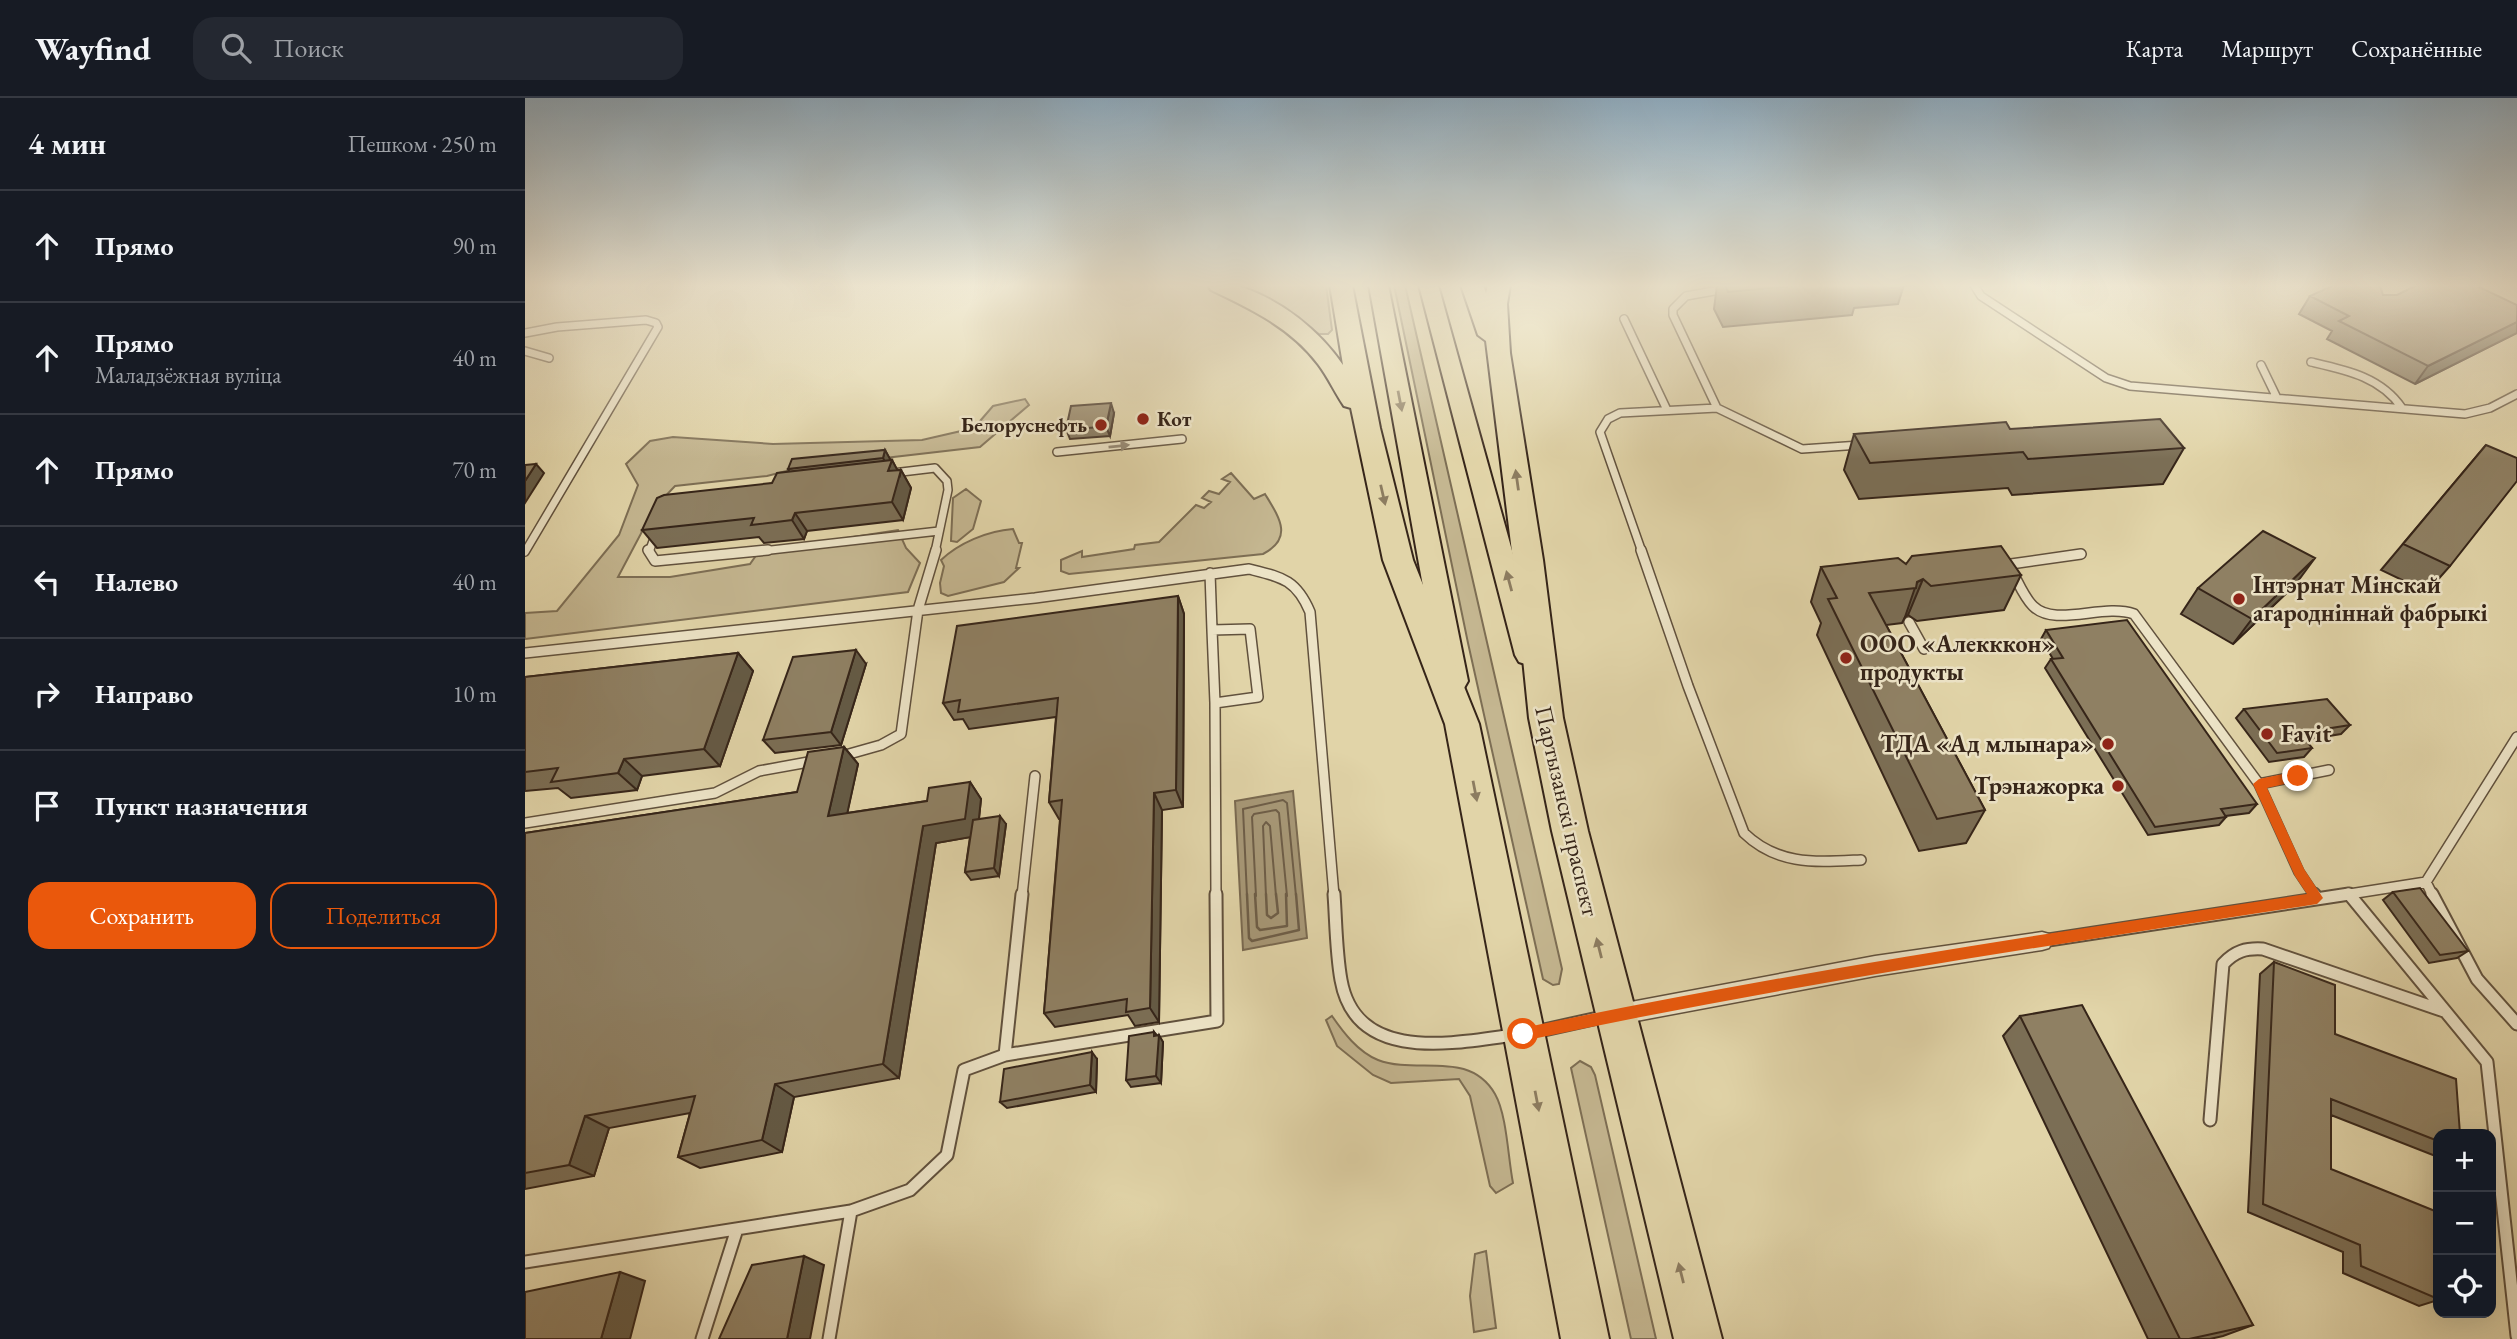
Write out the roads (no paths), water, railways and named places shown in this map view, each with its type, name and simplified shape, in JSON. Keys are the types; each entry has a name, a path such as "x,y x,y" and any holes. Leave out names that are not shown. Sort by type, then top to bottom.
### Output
{"highway":[{"path":"1315,343 1339,372 1367,428"},
{"path":"1352,343 1367,428 1398,560 1462,724 1585,1339"},
{"path":"1494,343 1498,353"},
{"path":"1498,343 1528,561 1546,718"},
{"name":"Партызанскі праспект","path":"1546,718 1570,831 1615,1015 1698,1339"}],"main road":[{"path":"1388,343 1462,724"},
{"name":"Партызанскі праспект","path":"1444,343 1546,718"}],"street":[{"path":"1615,1015 1875,966 2042,941"}],"lane":[{"path":"525,552 649,343"},
{"path":"1635,343 1667,410"},
{"path":"1686,343 1717,408"},
{"path":"2053,343 2106,378 2155,390 2465,414 2490,408 2517,394"},
{"path":"525,351 549,358"},
{"path":"2311,362 2360,375 2397,398 2402,408"},
{"path":"2261,365 2277,398"},
{"path":"1861,860 1782,858 1768,854 1755,845 1744,832 1688,686 1599,432 1608,419 1619,413 1717,408 1802,449 1874,444"},
{"path":"1057,452 1182,439"},
{"path":"835,757 871,749 901,734 918,610 948,490 947,481 935,468 881,474"},
{"path":"663,521 648,551 655,561 939,531"},
{"path":"1995,567 2081,554"},
{"path":"2008,565 2031,603 2041,612 2054,615 2113,608 2134,614 2259,784 2299,872 2317,898"},
{"path":"525,653 1035,598 1210,573 1249,569 1277,575 1291,581 1303,595 1310,612 1341,982 1355,1014 1376,1033 1432,1045 1523,1034 1615,1015"},
{"path":"525,1262 852,1211 910,1190 947,1155 964,1070 1006,1055 1217,1021 1215,703 1210,573"},
{"path":"1909,622 1924,649"},
{"path":"1212,630 1251,629 1258,697 1215,703"},
{"path":"2042,941 2426,882 2517,737"},
{"path":"525,823 715,793 759,771 823,759"},
{"path":"2259,784 2329,770"},
{"path":"1006,1055 1035,776"},
{"path":"2426,882 2477,979 2517,1024"},
{"path":"2348,893 2487,1062 2517,1336"},
{"path":"2210,1119 2223,964 2232,953 2247,947 2263,949 2445,1012"},
{"path":"829,1339 852,1211"},
{"path":"702,1339 737,1229"}],"water":[{"path":"1293,791 1307,938 1243,950 1235,801"}],"place":[{"name":"Кот","path":"1143,419"},
{"name":"Белоруснефть","path":"1101,425"},
{"name":"Інтэрнат Мінскай агародніннай фабрыкі","path":"2239,599"},
{"name":"ООО «Алекккон» продукты","path":"1846,658"},
{"name":"Favit","path":"2267,734"},
{"name":"ТДА «Ад млынара»","path":"2108,744"},
{"name":"Трэнажорка","path":"2118,786"}]}
